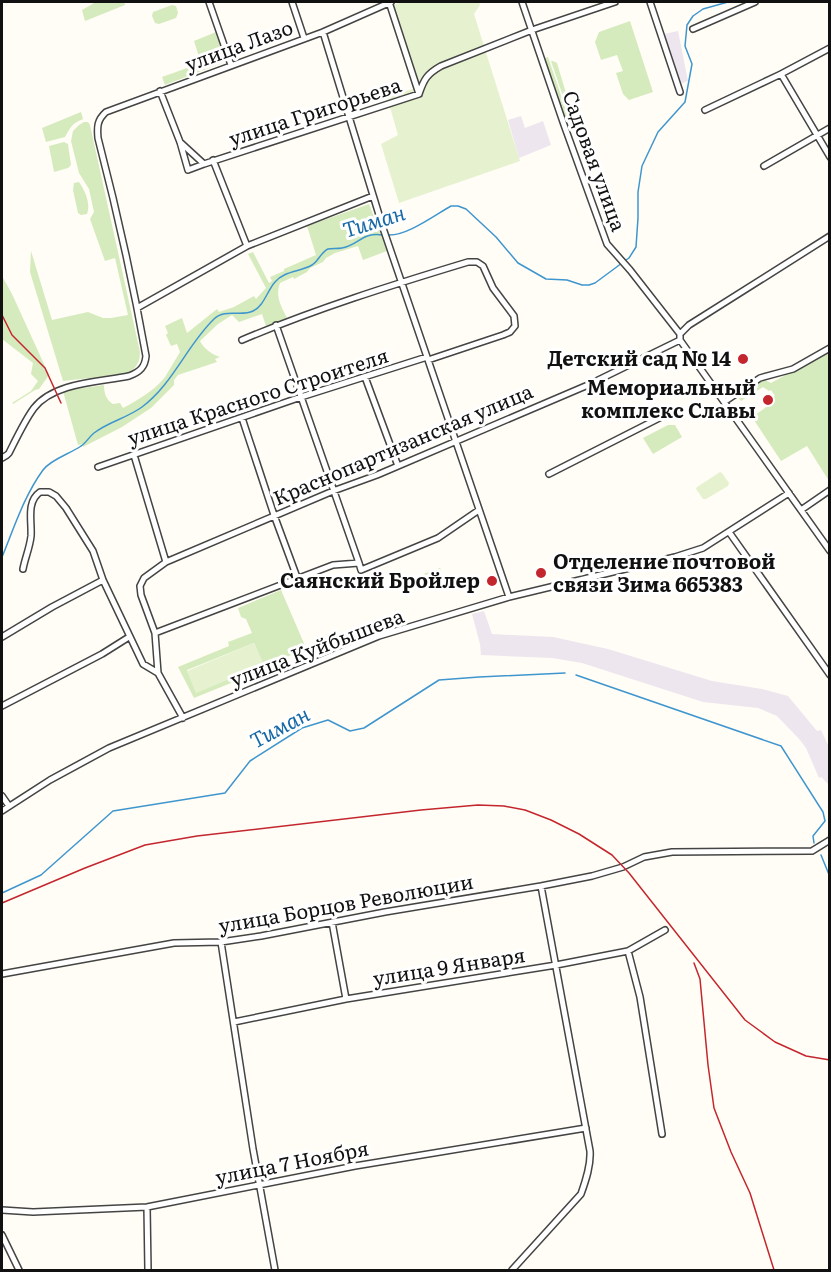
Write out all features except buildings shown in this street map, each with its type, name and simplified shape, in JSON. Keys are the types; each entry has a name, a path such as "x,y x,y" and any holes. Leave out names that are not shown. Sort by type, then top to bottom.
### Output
{"street":[{"path":"208,2 231,65"},
{"path":"292,2 304,38"},
{"path":"390,2 419,94"},
{"name":"улица Лазо","path":"138,308 98,138 98,120 106,112 323,32 390,2"},
{"name":"Садовая улица","path":"522,2 607,244 630,270 680,337 830,551"},
{"name":"улица Григорьева","path":"204,164 419,94 423,80 441,66 532,30 615,2"},
{"path":"650,2 680,92"},
{"path":"693,29 754,2"},
{"path":"323,32 388,244 509,597"},
{"path":"705,110 830,48"},
{"path":"781,74 830,158"},
{"path":"160,91 180,142 188,170 204,164 180,142"},
{"path":"764,166 830,128"},
{"path":"213,160 248,246"},
{"path":"4,456 34,408 46,396 60,389 129,376 141,370 146,356 138,308 248,246 373,196"},
{"name":"Краснопартизанская улица","path":"155,633 141,596 141,582 148,574 166,562 588,385 680,337 690,325 830,236"},
{"name":"улица Красного Строителя","path":"98,467 301,397 510,332 515,326 514,316 493,288 480,263 468,262 401,282"},
{"path":"242,340 276,325 401,282"},
{"path":"276,325 361,570 438,538 479,510"},
{"path":"724,402 760,378 793,369 830,348"},
{"path":"365,377 398,466"},
{"path":"549,474 677,409"},
{"path":"242,418 298,580"},
{"path":"134,455 166,562"},
{"path":"801,510 830,490"},
{"path":"22,569 31,538 30,512 33,499 40,492 47,491 56,496 66,508 93,551 103,580 143,663 158,674 183,718"},
{"name":"улица Куйбышева","path":"2,811 51,780 109,748 379,636 509,597 675,557 703,548 789,493"},
{"path":"729,532 830,675"},
{"path":"158,674 155,633 333,566 359,563"},
{"path":"2,637 103,580"},
{"path":"2,706 102,654 129,637"},
{"path":"2,796 9,806"},
{"name":"улица Борцов Революции","path":"2,974 174,943 221,942 261,936 541,886 592,876 623,867 644,857 672,852 812,852 830,840"},
{"path":"512,1270 581,1194 591,1159 541,886"},
{"path":"332,922 346,999"},
{"name":"улица 9 Января","path":"234,1022 346,999 628,951 665,930"},
{"path":"221,942 275,1270"},
{"path":"628,951 640,997 662,1134"},
{"name":"улица 7 Ноября","path":"2,1210 33,1212 147,1207 355,1166 586,1128"},
{"path":"147,1207 148,1270"},
{"path":"2,1235 19,1270"}],"shaded area":[{"path":"678,31 688,81 680,84 664,34"},
{"path":"521,116 525,128 543,121 551,145 519,158 508,120"},
{"path":"484,611 492,634 553,637 608,649 712,681 762,689 788,696 817,731 821,730 829,747 829,785 821,777 819,778 800,740 777,716 758,708 703,702 582,663 552,658 481,655 472,614"}],"green space":[{"path":"96,2 124,2 125,5 85,21 82,10"},
{"path":"402,2 479,2 480,5 474,14 520,161 399,203 381,144 398,135 387,97 413,89 389,14 395,12 393,5"},
{"path":"172,5 176,6 178,13 176,18 159,24 155,23 153,12"},
{"path":"630,21 653,92 629,100 623,94 616,73 623,71 617,55 601,60 595,42 599,32"},
{"path":"216,32 224,57 222,63 165,85 162,77 201,63 194,41"},
{"path":"548,57 568,116 563,118 545,63 545,58"},
{"path":"551,61 557,63 572,113 569,114"},
{"path":"81,112 83,119 70,128 65,137 46,142 42,128"},
{"path":"84,122 90,125 140,356 137,365 126,374 63,381 30,272 31,251 52,320 88,312 103,318 128,315 115,258 105,261 90,219 94,212 89,189 79,173 71,141 73,131"},
{"path":"64,142 68,144 71,165 54,172 49,146"},
{"path":"79,182 88,201 87,214 81,215 78,213 73,190 74,183"},
{"path":"369,204 387,251 363,260 358,246 335,253 307,272 280,283 278,297 287,318 266,326 262,314 239,322 232,315 218,324 200,341 208,351 220,357 215,359 217,362 178,375 174,380 174,385 151,408 122,427 83,447 82,444 78,445 63,391 104,385 109,400 113,404 120,403 123,408 140,398 156,387 165,377 180,352 177,344 171,346 165,326 182,318 187,333 217,309 219,312 234,307 254,296 256,299 266,288 248,254 253,252 269,283 272,281 270,277 316,255 307,226"},
{"path":"2,276 49,375 39,389 13,404 31,391 38,381 31,374 33,363 2,339"},
{"path":"829,351 829,481 807,446 781,461 752,417 775,401 771,390 763,387 741,401 737,396 763,379 771,383"},
{"path":"668,425 675,425 682,437 653,454 643,438"},
{"path":"720,472 729,483 728,486 703,499 697,487"},
{"path":"440,568 442,573 395,591 393,585"},
{"path":"281,590 306,648 194,698 178,667 229,646 228,642 252,633 238,608","holes":["254,643 263,664 187,671"]},
{"path":"254,643 264,665 196,693 187,671"}],"waterway":[{"name":"Тиман","path":"626,260 636,247 638,192 642,166 658,132 685,102 692,64 685,46 687,25 693,16 703,9 728,2"},
{"name":"Тиман","path":"388,235 404,232 451,206 458,206 466,209 496,237 518,263 546,279 567,280 589,285 622,263"},
{"name":"Тиман","path":"2,557 25,501 43,470 83,445 99,429 136,411 153,398 204,329 214,319 223,314 248,313 257,309 279,278 312,265 328,249 348,246 370,235 383,235"},
{"name":"Тиман","path":"2,893 41,875 113,811 225,793 250,761 302,728 328,720 350,731 364,728 439,680 565,673"},
{"path":"576,675 781,746 823,812 825,821 813,836 814,843"},
{"path":"821,855 830,877"}],"railway":[{"path":"2,315 12,335 45,368 61,403"},
{"path":"2,903 145,845 197,836 421,810 478,805 504,806 525,810 551,820 612,855 629,873 745,1020 775,1042 806,1056 830,1060"},
{"path":"694,963 700,979 714,1108 750,1193 774,1270"}],"place":[{"name":"Детский сад № 14","path":"743,359"},
{"name":"Мемориальный комплекс Славы","path":"768,400"},
{"name":"Отделение почтовой связи Зима 665383","path":"541,573"},
{"name":"Саянский Бройлер","path":"492,581"}]}
